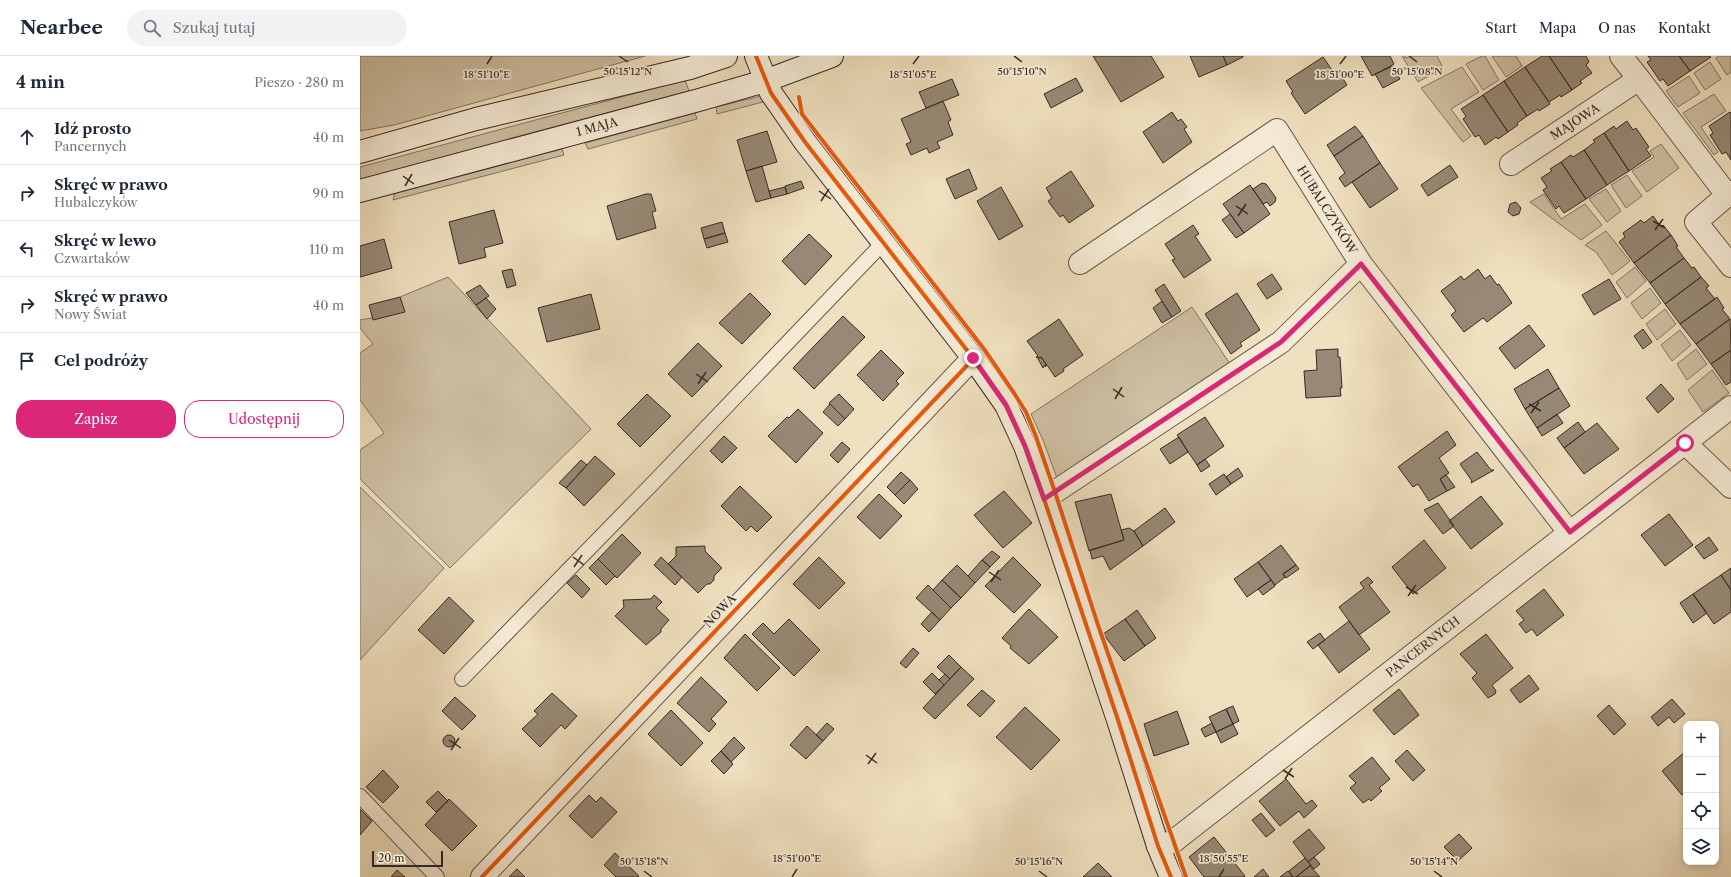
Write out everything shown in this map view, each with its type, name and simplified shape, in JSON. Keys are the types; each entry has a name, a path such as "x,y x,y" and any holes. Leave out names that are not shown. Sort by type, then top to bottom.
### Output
{"street":[{"path":"360,152 476,119 690,68 726,56"},
{"path":"756,56 765,81 771,92 805,142 973,358 1006,405 1025,446 1044,499 1118,720 1158,846 1171,877"},
{"name":"1 MAJA","path":"360,191 699,100 765,81 832,56"},
{"path":"1621,56 1729,194 1696,222 1731,266"},
{"name":"MAJOWA","path":"1511,164 1639,79"},
{"name":"HUBALCZYKÓW","path":"1080,263 1277,130 1361,264 1570,532"},
{"path":"1044,499 1281,342 1361,264"},
{"name":"NOWA","path":"482,877 973,358"},
{"name":"PANCERNYCH","path":"1158,846 1172,842 1179,837 1731,407"},
{"path":"1685,443 1731,487"}],"lane":[{"path":"462,679 646,491 884,242"},
{"path":"360,796 437,877"}],"shaded area":[{"path":"360,56 645,56 394,125 360,131"},
{"path":"1402,56 1405,56 1406,58 1411,56 1437,56 1443,68 1418,82"},
{"path":"1485,56 1499,80 1483,90 1466,64"},
{"path":"1492,56 1516,56 1522,66 1506,77"},
{"path":"1718,56 1731,56 1731,72 1727,75 1716,58"},
{"path":"1710,62 1721,79 1705,90 1694,73"},
{"path":"1462,67 1479,92 1451,109 1471,136 1463,142 1421,88"},
{"path":"1689,76 1700,93 1678,107 1666,91"},
{"path":"685,80 689,91 360,180 360,167"},
{"path":"1714,94 1726,111 1701,127 1718,152 1714,155 1683,113"},
{"path":"761,96 763,102 717,114 716,107"},
{"path":"695,113 697,119 588,149 585,143"},
{"path":"1661,144 1679,168 1647,192 1632,171 1654,157 1650,151"},
{"path":"562,149 564,155 393,200 395,192"},
{"path":"1627,175 1642,196 1626,208 1611,185"},
{"path":"1606,189 1621,211 1607,222 1589,199"},
{"path":"1544,194 1561,219 1585,204 1602,225 1581,240 1530,202"},
{"path":"1606,231 1630,261 1612,275 1596,252 1585,245"},
{"path":"1635,267 1646,281 1627,298 1616,282"},
{"path":"448,277 591,429 450,568 360,479 360,450 384,433 360,400 360,353 373,344 360,328 360,320 404,312 400,297"},
{"path":"1650,288 1661,303 1642,319 1631,303"},
{"path":"1192,307 1230,364 1058,481 1043,440 1031,414"},
{"path":"1665,309 1676,324 1657,340 1646,324"},
{"path":"1680,330 1691,345 1672,361 1661,345"},
{"path":"1696,349 1707,364 1687,380 1677,364"},
{"path":"1712,370 1729,393 1703,412 1688,390"},
{"path":"360,487 444,568 360,660"}],"building":[{"path":"1093,56 1151,56 1164,77 1121,102"},
{"path":"1190,56 1223,56 1227,65 1199,77"},
{"path":"1223,56 1243,56 1243,57 1227,65"},
{"path":"1361,56 1390,56 1394,64 1372,76"},
{"path":"1542,56 1549,56 1572,90 1549,102 1525,67"},
{"path":"1549,56 1586,56 1589,62 1586,65 1592,73 1580,81 1582,83 1572,90"},
{"path":"1648,56 1679,56 1690,71 1668,86 1663,79 1660,81 1647,62 1651,60"},
{"path":"1679,56 1710,56 1711,57 1690,71"},
{"path":"1323,57 1334,73 1338,71 1347,85 1305,114 1291,93 1293,92 1286,81"},
{"path":"1393,66 1400,79 1383,88 1375,74"},
{"path":"1525,67 1550,104 1527,116 1504,81"},
{"path":"1076,78 1083,91 1051,108 1044,94"},
{"path":"952,79 959,95 926,108 919,92"},
{"path":"1504,81 1527,116 1508,132 1483,95"},
{"path":"1483,95 1508,132 1498,139 1496,137 1485,145 1479,135 1475,137 1463,119 1466,116 1461,109"},
{"path":"943,101 951,120 948,122 953,135 937,142 940,148 929,153 927,148 911,155 906,144 911,142 901,119"},
{"path":"1172,112 1178,121 1181,119 1187,127 1184,129 1192,142 1163,163 1143,132"},
{"path":"1730,112 1731,160 1726,152 1722,154 1710,135 1713,133 1709,126"},
{"path":"1627,121 1633,130 1636,128 1649,147 1646,149 1651,156 1629,171 1604,133 1614,126 1616,129"},
{"path":"1355,126 1363,136 1334,156 1327,145"},
{"path":"767,131 777,162 746,171 737,140"},
{"path":"1604,133 1629,171 1607,185 1584,150 1595,142 1593,140"},
{"path":"1363,136 1380,163 1345,187 1339,178 1345,173 1334,156"},
{"path":"1584,150 1607,185 1586,199 1561,162 1571,155 1573,157"},
{"path":"1561,162 1586,199 1564,213 1559,206 1556,209 1543,190 1547,187 1541,178 1552,171 1550,169"},
{"path":"1380,163 1398,189 1370,208 1352,182"},
{"path":"1450,165 1458,177 1428,196 1421,185"},
{"path":"762,166 771,198 756,202 746,171"},
{"path":"969,169 977,189 955,199 946,179"},
{"path":"1071,171 1094,206 1069,223 1063,215 1060,217 1048,201 1052,198 1046,188"},
{"path":"801,181 804,188 787,194 785,186"},
{"path":"1262,183 1266,184 1276,198 1275,202 1270,206 1267,202 1263,204 1253,189"},
{"path":"1250,185 1270,214 1244,233 1223,204"},
{"path":"785,187 787,194 771,198 769,191"},
{"path":"1001,187 1023,226 999,240 977,201"},
{"path":"646,194 651,194 656,211 652,212 656,228 617,240 607,206"},
{"path":"1516,202 1521,208 1519,214 1513,216 1508,212 1510,204"},
{"path":"494,210 503,243 484,248 486,257 459,264 449,222"},
{"path":"1230,214 1244,233 1236,238 1222,220"},
{"path":"1653,216 1661,227 1663,225 1671,235 1634,263 1619,242 1625,237 1623,233 1641,220 1644,223"},
{"path":"722,222 725,233 704,239 701,228"},
{"path":"1193,225 1199,234 1195,236 1211,260 1184,278 1172,260 1175,259 1165,244"},
{"path":"725,233 728,242 707,248 704,239"},
{"path":"809,234 832,256 805,285 782,261"},
{"path":"1671,235 1678,246 1676,247 1684,258 1650,283 1634,263"},
{"path":"384,239 392,268 360,277 360,246"},
{"path":"1684,258 1692,268 1694,267 1701,277 1665,304 1650,283"},
{"path":"512,269 516,285 507,288 502,271"},
{"path":"1478,269 1485,279 1490,275 1497,285 1499,284 1512,303 1487,322 1483,318 1464,332 1451,315 1456,311 1441,291 1461,276 1464,280"},
{"path":"1272,274 1282,289 1267,299 1257,284"},
{"path":"1701,277 1709,286 1706,288 1715,299 1680,324 1665,304"},
{"path":"1609,279 1621,299 1594,315 1582,295"},
{"path":"1164,284 1181,311 1172,317 1155,290"},
{"path":"480,285 489,296 476,305 466,293"},
{"path":"750,293 771,314 742,344 719,323"},
{"path":"1237,293 1260,330 1240,343 1242,346 1231,354 1205,314"},
{"path":"591,294 600,329 547,342 538,308"},
{"path":"400,297 405,312 373,320 369,305"},
{"path":"1717,297 1724,308 1722,309 1730,319 1696,344 1680,324"},
{"path":"486,298 496,309 487,319 476,305"},
{"path":"1162,301 1172,317 1162,323 1153,308"},
{"path":"843,316 865,337 814,389 793,368"},
{"path":"1059,319 1083,355 1063,369 1064,371 1055,377 1047,365 1045,367 1046,364 1041,357 1036,357 1038,356 1027,341"},
{"path":"1730,319 1731,350 1711,364 1696,344"},
{"path":"1529,325 1545,346 1515,369 1499,348"},
{"path":"1643,329 1652,342 1643,349 1634,336"},
{"path":"698,343 722,366 692,397 668,374"},
{"path":"1338,349 1342,388 1340,388 1341,396 1306,398 1304,371 1317,370 1316,350"},
{"path":"881,350 904,373 896,381 899,384 883,401 857,375"},
{"path":"1731,350 1731,382 1726,385 1711,364"},
{"path":"1041,357 1046,364 1043,368 1038,359"},
{"path":"1548,369 1559,388 1525,409 1514,389"},
{"path":"1661,384 1674,399 1658,413 1646,398"},
{"path":"1559,388 1570,406 1537,428 1525,409"},
{"path":"647,394 671,416 640,447 617,424"},
{"path":"839,394 854,409 845,419 829,403"},
{"path":"830,404 845,419 838,426 823,412"},
{"path":"798,409 823,433 796,463 768,436 787,417 789,418"},
{"path":"1557,414 1563,423 1542,436 1537,428"},
{"path":"1205,417 1224,446 1197,465 1177,435"},
{"path":"1578,422 1585,432 1564,448 1557,438"},
{"path":"1597,423 1619,449 1584,474 1564,448"},
{"path":"1447,431 1456,445 1439,458 1449,473 1440,479 1447,491 1429,501 1418,484 1413,487 1398,467"},
{"path":"724,436 737,448 722,463 710,451"},
{"path":"1179,437 1188,452 1170,464 1160,449"},
{"path":"842,442 850,449 838,463 830,455"},
{"path":"1477,452 1491,470 1494,470 1471,483 1472,481 1460,464"},
{"path":"595,456 615,474 584,506 566,488"},
{"path":"1205,459 1210,466 1201,472 1197,465"},
{"path":"581,460 587,465 566,488 559,483"},
{"path":"1238,468 1243,476 1231,484 1226,477"},
{"path":"901,472 910,480 895,495 887,487"},
{"path":"1224,474 1231,484 1216,495 1209,484"},
{"path":"1446,475 1455,487 1447,491 1440,479"},
{"path":"910,480 918,489 904,504 895,495"},
{"path":"740,486 772,517 757,532 751,526 746,531 721,506"},
{"path":"1004,491 1032,523 1003,548 974,515"},
{"path":"879,494 902,516 880,539 857,517"},
{"path":"1111,494 1124,540 1089,551 1075,502"},
{"path":"1481,496 1503,524 1471,549 1449,521"},
{"path":"1438,503 1454,526 1443,534 1424,510"},
{"path":"1165,508 1175,522 1143,546 1134,531"},
{"path":"1669,514 1693,545 1665,566 1641,535"},
{"path":"1129,528 1134,531 1143,546 1110,570 1103,556 1092,559 1090,550 1124,540 1121,530"},
{"path":"622,534 641,553 617,578 598,559"},
{"path":"1709,537 1718,550 1704,559 1695,547"},
{"path":"1424,540 1446,568 1413,594 1392,567"},
{"path":"1281,545 1296,565 1283,574 1285,577 1275,585 1258,562"},
{"path":"705,546 705,551 722,568 714,576 714,580 710,584 707,584 698,593 668,564 676,556 676,547"},
{"path":"992,551 1000,557 990,567 982,560"},
{"path":"661,557 682,577 675,585 654,565"},
{"path":"819,557 845,583 819,609 793,584"},
{"path":"1013,557 1041,585 1014,613 985,586"},
{"path":"598,559 615,576 606,585 589,568"},
{"path":"982,560 990,567 975,583 968,576"},
{"path":"1258,562 1271,580 1247,597 1234,579"},
{"path":"957,565 975,583 961,598 942,580"},
{"path":"1296,565 1299,569 1286,578 1283,574"},
{"path":"1731,568 1731,590 1721,575"},
{"path":"576,575 590,589 582,598 567,583"},
{"path":"1721,575 1731,590 1731,612 1714,624 1693,594"},
{"path":"1368,577 1373,582 1369,585 1390,612 1359,635 1339,607 1364,588 1360,583"},
{"path":"942,580 961,598 951,608 933,590"},
{"path":"1271,580 1275,586 1263,595 1258,589"},
{"path":"928,585 951,608 940,620 916,598"},
{"path":"1544,589 1564,615 1537,636 1532,629 1526,633 1519,624 1524,620 1516,611"},
{"path":"1693,594 1707,613 1693,623 1680,603"},
{"path":"654,595 662,602 656,608 669,620 661,629 661,632 646,645 615,616 624,607 623,600 651,599"},
{"path":"449,597 474,621 444,654 418,630"},
{"path":"1029,609 1058,637 1029,664 1010,648 1011,646 1002,638"},
{"path":"1137,610 1156,638 1145,646 1125,619"},
{"path":"932,612 940,620 929,632 921,624"},
{"path":"789,619 820,650 794,676 752,634 763,623 774,634"},
{"path":"1125,619 1145,646 1124,661 1103,634"},
{"path":"1349,621 1370,649 1339,673 1318,645"},
{"path":"1320,633 1325,640 1313,649 1307,642"},
{"path":"745,634 780,668 757,691 724,658"},
{"path":"1486,634 1513,668 1492,685 1496,691 1495,694 1488,698 1472,678 1477,673 1460,654"},
{"path":"913,648 919,653 906,668 900,663"},
{"path":"949,655 961,667 950,679 937,667"},
{"path":"961,667 974,679 935,719 923,708"},
{"path":"932,673 944,685 935,694 923,682"},
{"path":"945,674 950,679 944,685 939,680"},
{"path":"1529,675 1539,689 1520,703 1510,690"},
{"path":"701,677 727,702 711,719 716,724 709,732 677,703"},
{"path":"1399,689 1419,715 1394,735 1373,710"},
{"path":"982,690 995,701 980,717 967,705"},
{"path":"552,693 577,716 565,729 561,725 540,747 522,729 538,714 534,711"},
{"path":"455,697 476,716 462,730 442,711"},
{"path":"1672,699 1685,714 1674,723 1669,717 1658,726 1651,717"},
{"path":"1609,705 1626,724 1614,735 1597,716"},
{"path":"1233,706 1239,721 1233,724 1226,709"},
{"path":"1025,707 1060,740 1031,770 996,737"},
{"path":"1226,709 1233,724 1216,732 1209,717"},
{"path":"671,710 703,743 681,766 648,734"},
{"path":"1177,711 1189,744 1154,756 1144,724"},
{"path":"827,723 834,729 823,741 816,735"},
{"path":"1212,723 1216,732 1205,737 1201,729"},
{"path":"1233,724 1238,734 1221,743 1216,732"},
{"path":"807,726 823,741 806,759 790,745"},
{"path":"449,735 453,737 455,741 453,745 449,747 445,745 443,741 445,737"},
{"path":"734,737 745,748 731,762 721,751"},
{"path":"1407,750 1425,770 1413,781 1395,761"},
{"path":"721,751 733,764 724,774 711,761"},
{"path":"1683,754 1683,794 1682,795 1662,771"},
{"path":"1372,757 1390,779 1379,788 1382,791 1371,801 1369,799 1363,803 1350,788 1356,783 1349,776"},
{"path":"383,770 399,787 383,803 366,787"},
{"path":"1286,779 1306,804 1312,800 1317,806 1304,818 1299,811 1280,826 1259,801"},
{"path":"438,791 448,801 436,812 426,802"},
{"path":"589,795 596,802 601,797 617,812 592,838 569,816"},
{"path":"449,799 477,826 452,851 425,825"},
{"path":"360,809 372,821 360,835"},
{"path":"1261,813 1275,830 1266,837 1252,820"},
{"path":"1309,829 1325,848 1308,862 1293,842"},
{"path":"1459,834 1472,848 1458,861 1444,847"},
{"path":"1214,837 1245,876 1244,877 1204,877 1189,857"},
{"path":"615,853 639,876 638,877 616,877 604,865"},
{"path":"1314,857 1320,864 1314,869 1308,862"},
{"path":"1305,858 1311,865 1296,877 1293,877 1289,871"},
{"path":"1098,863 1112,877 1083,877"},
{"path":"1310,866 1320,877 1296,877"},
{"path":"517,869 525,877 509,877"},
{"path":"1263,869 1269,877 1254,877"},
{"path":"397,870 405,877 391,877"},
{"path":"1288,871 1293,877 1280,877"}],"cycle path":[{"path":"756,56 771,93 805,142 973,358 1006,405 1025,446 1044,499 1118,720 1158,846 1171,877"},
{"path":"799,97 802,114 984,349 1026,412 1055,492 1098,625 1186,877"},
{"path":"482,877 977,355"}],"route":[{"path":"973,358 1006,405 1025,446 1044,499 1281,342 1361,264 1570,532 1685,443"}]}
